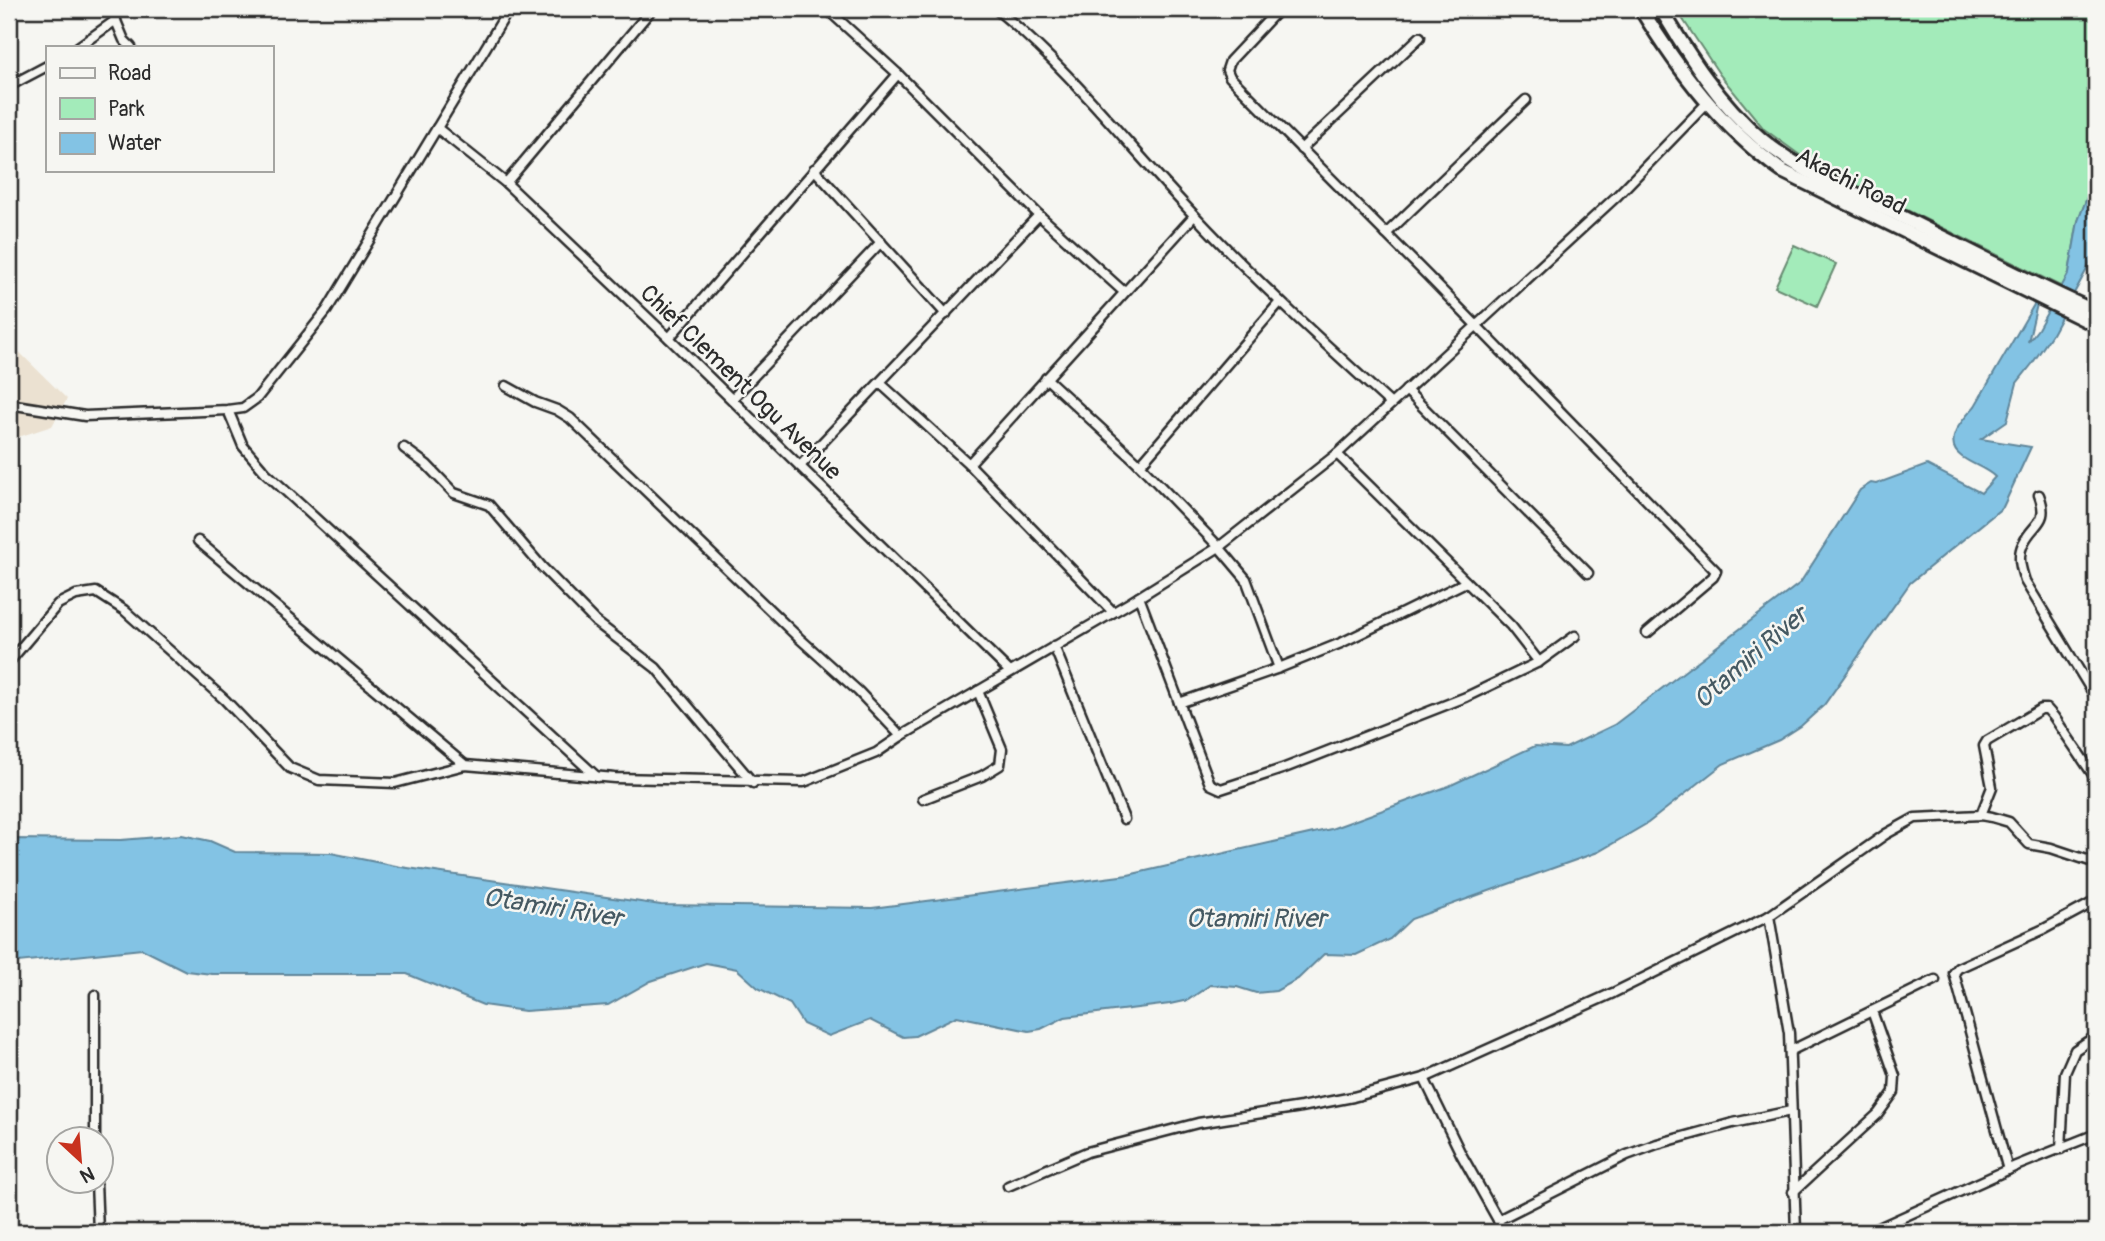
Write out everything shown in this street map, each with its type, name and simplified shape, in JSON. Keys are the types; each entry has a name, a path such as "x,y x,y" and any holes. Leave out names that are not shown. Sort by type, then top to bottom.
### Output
{"main road":[{"name":"Akachi Road","path":"1640,9 1707,103 1745,142 1782,171 2091,314 2096,325"},
{"name":"Akachi Road","path":"1661,9 1696,67 1760,138 1779,153 2040,291"}],"street":[{"path":"111,9 124,40 130,46"},
{"path":"9,404 85,416 228,410 243,408 257,398 327,310 509,9"},
{"path":"506,183 652,9"},
{"path":"827,9 898,74 1039,215 1124,292"},
{"path":"996,9 1021,29 1075,84 1194,216 1280,302 1391,404"},
{"path":"1279,9 1230,61 1227,70 1230,77 1716,572 1647,633"},
{"path":"79,46 116,20"},
{"path":"1301,149 1420,37"},
{"path":"9,86 46,67"},
{"path":"669,338 898,74"},
{"path":"1386,234 1526,100"},
{"path":"9,662 58,604 76,595 96,592 124,610 225,700 290,768 319,780 395,783 465,765 597,777 753,783 804,782 876,753 1219,547 1337,454 1617,196 1707,103"},
{"name":"Chief Clement Ogu Avenue","path":"437,128 506,183 732,399 1010,672"},
{"path":"814,169 946,314"},
{"path":"800,466 1039,215"},
{"path":"970,464 1194,216"},
{"path":"732,399 881,242"},
{"path":"1139,465 1280,302"},
{"path":"1046,378 1139,465 1219,547 1246,579 1279,668"},
{"path":"880,383 970,464 1113,612"},
{"path":"506,386 570,418 799,638 858,691 901,736"},
{"path":"1406,390 1588,573"},
{"path":"228,410 243,446 266,473 597,777"},
{"path":"404,448 427,465 454,493 489,505 542,568 596,622 656,668 753,783"},
{"path":"1337,454 1511,626 1539,662"},
{"path":"2039,495 2043,517 2022,544 2019,563 2025,582 2096,698"},
{"path":"198,541 465,765"},
{"path":"1179,703 1279,668 1341,642 1466,582"},
{"path":"1139,597 1210,784 1221,789 1282,769 1453,701 1539,662 1575,636"},
{"path":"1054,646 1124,819"},
{"path":"923,799 982,776 1000,765 1002,749 978,691"},
{"path":"1980,815 1992,787 1992,774 1984,746 1987,741 2041,709 2047,709 2054,717 2092,773 2096,784"},
{"path":"1008,1186 1087,1152 1198,1123 1353,1097 1424,1078 1613,993 1769,916 1905,822 1915,818 1980,815 2009,822 2029,844 2051,848 2096,863"},
{"path":"2008,1170 1954,972 2096,901"},
{"path":"1769,916 1790,1051 1796,1232"},
{"path":"1790,1051 1935,980"},
{"path":"95,995 95,1126"},
{"path":"1793,1192 1878,1114 1894,1092 1895,1076 1872,1011"},
{"path":"2061,1149 2065,1073 2075,1050 2096,1036"},
{"path":"1424,1078 1461,1154 1498,1220 1501,1232"},
{"path":"1498,1220 1606,1165 1657,1144 1733,1123 1791,1111"},
{"path":"1870,1232 2008,1170 2096,1135"},
{"path":"97,1196 98,1232"}],"shaded area":[{"path":"9,342 67,399 52,426 9,440"}],"green space":[{"path":"1676,9 2096,9 2096,174 2078,221 2069,273 2062,287 1808,161 1764,129 1720,75"},
{"path":"1794,245 1836,264 1817,306 1775,287"}],"water":[{"name":"Otamiri River","path":"2096,174 2096,246 2092,260 2052,334 2017,383 2007,421 1981,439 2031,447 2003,507 1910,583 1824,705 1801,726 1779,740 1723,764 1648,823 1598,852 1411,919 1390,939 1356,955 1324,954 1298,979 1276,991 1256,993 1237,987 1210,985 1188,1000 1065,1017 1041,1029 1029,1031 957,1016 915,1036 903,1037 870,1020 829,1036 803,1024 790,1004 758,988 737,969 706,963 651,981 608,1005 525,1011 483,1005 407,974 212,974 186,971 142,949 9,963 9,839 121,840 182,835 210,841 235,852 331,853 401,867 661,905 872,908 1128,875 1331,829 1449,786 1535,746 1566,748 1614,725 1800,583 1860,490 1871,483 1876,484 1927,465 1981,493 1995,477 1956,451 1953,445 1956,431 1975,406 2039,296 2028,342 2069,273 2078,221"}]}
